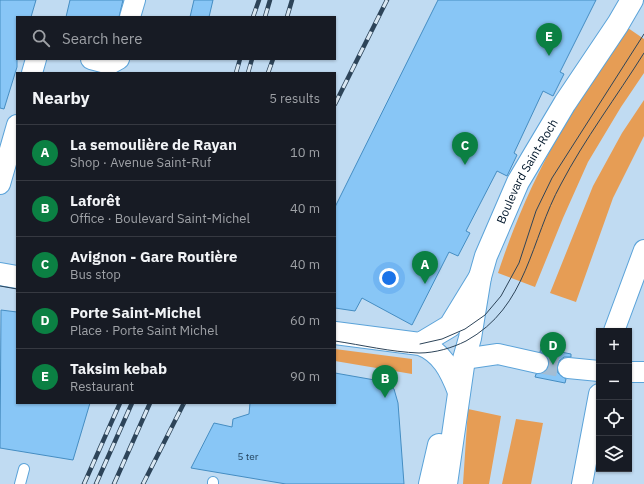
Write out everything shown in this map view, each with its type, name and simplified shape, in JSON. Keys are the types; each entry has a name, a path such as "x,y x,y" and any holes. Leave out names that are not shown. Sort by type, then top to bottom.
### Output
{"main road":[{"name":"Boulevard Saint-Roch","path":"457,386 473,323 480,277 486,256 518,182 565,103 618,24 632,0"},
{"path":"0,274 16,277"},
{"path":"420,344 450,326 480,277"},
{"path":"336,333 420,344 435,351 441,357 457,386 446,484"},
{"path":"430,484 450,391 457,386"}],"street":[{"path":"130,16 135,0"},
{"path":"32,72 36,60"},
{"path":"95,60 110,64 117,60"},
{"path":"0,184 16,128"},
{"path":"615,328 644,250"},
{"path":"464,359 498,354 538,363"},
{"path":"568,368 596,371"},
{"path":"632,372 644,372"},
{"path":"582,484 598,400"}],"lane":[{"path":"20,484 24,469"}],"shaded area":[{"path":"628,28 644,39 644,73 621,107 588,162 535,287 498,273 526,200 551,148 577,104"},
{"path":"644,100 644,136 613,198 576,302 550,293 593,186 622,133"},
{"path":"336,349 412,359 412,374 336,361"},
{"path":"468,409 501,416 489,484 463,484"},
{"path":"516,419 543,423 531,484 502,484"}],"building":[{"path":"0,0 36,0 31,16 16,16 17,67 4,109 0,108"},
{"path":"70,0 123,0 119,16 66,16"},
{"path":"194,0 213,0 209,16 190,16"},
{"path":"438,0 596,0 560,72 564,74 553,96 543,91 514,153 517,155 507,176 497,171 466,231 470,233 458,256 449,252 412,325 362,298 355,311 336,308 336,205"},
{"path":"1,310 16,312 16,404 90,404 73,460 0,448"},
{"path":"541,348 571,354 571,357 564,357 559,361 557,367 558,373 566,379 565,383 535,377 536,374 546,371 549,365 546,355 540,352"},
{"path":"336,373 386,382 394,389 398,403 404,484 286,484 191,468 214,423 232,427 233,419 249,414 250,404 336,404"}],"tunnel":[{"path":"538,363 568,368"}],"tram line":[{"path":"420,344 442,339 465,329 485,315 501,296 519,263 536,211 552,178 644,34"},
{"path":"336,341 398,351 425,353 443,350 461,344 487,327 503,310 515,291 525,271 551,205 570,168 644,53"},
{"path":"0,286 16,289"}],"railway":[{"path":"253,16 259,0"},
{"path":"265,16 270,0"},
{"path":"287,16 292,0"},
{"path":"336,102 387,0"},
{"path":"236,72 240,60"},
{"path":"248,72 252,60"},
{"path":"268,72 273,60"},
{"path":"84,484 120,404"},
{"path":"96,484 132,404"},
{"path":"114,484 150,404"},
{"path":"143,484 183,404"}],"place":[{"name":"Taksim kebab","path":"549,56"},
{"name":"Avignon - Gare Routière","path":"465,165"},
{"name":"La semoulière de Rayan","path":"425,284"},
{"name":"Porte Saint-Michel","path":"553,365"},
{"name":"Laforêt","path":"385,398"}]}
